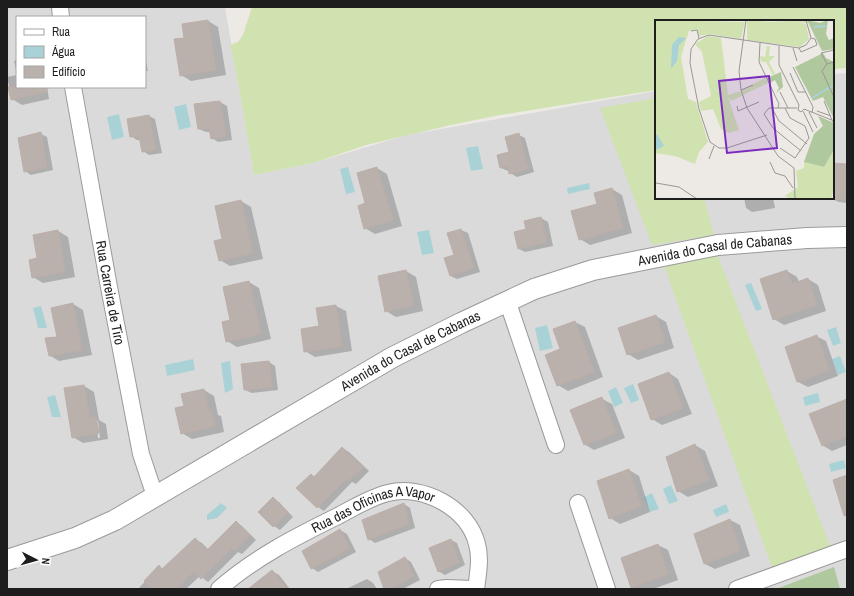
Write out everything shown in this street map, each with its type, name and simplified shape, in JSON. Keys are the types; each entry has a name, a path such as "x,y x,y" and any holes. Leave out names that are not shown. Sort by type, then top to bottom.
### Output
{"street":[{"name":"Rua Carreira de Tiro","path":"74,88 108,280 141,454 155,496"},
{"name":"Avenida do Casal de Cabanas","path":"7,560 75,538 115,520 393,357 508,300 534,289 570,277 612,266 693,249 750,242 807,238 847,238"},
{"path":"508,300 556,445"},
{"name":"Rua das Oficinas A Vapor","path":"219,589 230,579 285,542 362,504 388,493 405,491 417,492 436,499 452,507 465,520 473,532 478,544 479,558 476,589"},
{"path":"578,503 607,589"},
{"path":"737,589 847,548"},
{"path":"438,589 472,589"}],"shaded area":[{"path":"7,7 225,7 254,175 313,163 407,135 655,91 655,199 834,199 834,74 847,73 847,589 7,589"}],"green space":[{"path":"252,7 847,7 847,68 834,69 834,20 655,20 655,90 500,115 451,125 366,145 313,163 254,175 230,45 238,42 243,35"},
{"path":"655,98 655,199 704,199 714,235 652,245 600,108"},
{"path":"716,251 830,546 773,570 663,263"},
{"path":"834,567 840,589 776,589"}],"water":[{"path":"186,104 191,127 179,130 174,107"},
{"path":"119,114 124,137 112,140 107,117"},
{"path":"478,146 483,169 471,171 466,148"},
{"path":"348,167 355,192 346,194 340,169"},
{"path":"589,183 590,189 568,194 567,188"},
{"path":"429,230 434,253 422,255 417,232"},
{"path":"751,283 762,309 756,311 745,285"},
{"path":"41,306 47,328 38,328 33,308"},
{"path":"547,325 553,348 540,351 535,328"},
{"path":"836,327 841,343 833,346 827,330"},
{"path":"840,356 846,372 838,375 832,359"},
{"path":"193,359 195,370 167,376 165,365"},
{"path":"230,361 233,389 225,393 221,363"},
{"path":"633,384 639,400 631,403 624,388"},
{"path":"616,387 623,403 614,407 608,391"},
{"path":"818,393 820,402 805,406 803,397"},
{"path":"55,395 61,417 52,417 47,397"},
{"path":"844,460 846,468 831,472 829,464"},
{"path":"671,485 678,501 669,504 663,489"},
{"path":"652,493 659,509 650,512 644,497"},
{"path":"221,503 227,508 217,518 207,520 207,515"},
{"path":"726,504 729,512 716,517 713,510"}],"building":[{"path":"208,20 216,70 180,76 174,39 184,38 182,24"},
{"path":"8,87 47,88 47,92 11,100"},
{"path":"220,101 226,136 211,139 209,128 198,129 194,104"},
{"path":"149,115 156,150 142,152 139,136 130,137 127,119"},
{"path":"41,132 47,167 24,172 18,138"},
{"path":"519,133 528,169 509,174 508,166 500,168 497,155 509,152 505,137"},
{"path":"834,163 847,164 847,200 833,199"},
{"path":"377,167 393,220 364,229 358,206 365,203 357,173"},
{"path":"612,188 623,228 579,240 571,211 597,204 594,193"},
{"path":"241,200 253,253 219,261 214,241 222,239 215,206"},
{"path":"541,217 547,242 518,249 514,232 526,229 524,221"},
{"path":"461,229 474,268 450,276 444,258 454,255 447,233"},
{"path":"58,230 65,272 32,278 29,260 37,258 33,235"},
{"path":"406,270 414,305 385,312 378,276"},
{"path":"787,270 792,284 808,278 817,305 773,320 760,279"},
{"path":"249,281 261,334 226,342 222,322 230,320 223,287"},
{"path":"73,303 82,350 49,356 45,338 57,337 51,308"},
{"path":"336,305 342,346 304,352 301,329 319,326 316,308"},
{"path":"656,315 665,342 627,355 618,328"},
{"path":"575,321 594,372 557,386 545,355 560,349 553,329"},
{"path":"817,335 829,370 797,382 785,347"},
{"path":"269,361 272,387 244,390 241,364"},
{"path":"669,372 683,408 651,420 638,384"},
{"path":"84,385 90,418 96,417 99,433 72,438 64,388"},
{"path":"204,389 215,426 181,434 175,408 184,406 181,394"},
{"path":"602,397 616,433 584,445 570,410"},
{"path":"847,399 847,436 822,446 809,414"},
{"path":"695,444 709,480 677,492 666,457"},
{"path":"342,447 363,467 348,481 346,479 317,508 296,488 311,474 314,477"},
{"path":"629,469 641,506 609,519 597,481"},
{"path":"847,475 847,515 844,516 833,480"},
{"path":"273,497 288,512 273,527 258,512"},
{"path":"404,503 409,524 368,540 362,520"},
{"path":"730,519 740,551 704,564 694,534"},
{"path":"236,521 250,535 235,551 232,548 201,579 194,571 176,589 152,589 144,581 159,565 162,569 195,538 207,550"},
{"path":"340,529 350,548 311,569 302,551"},
{"path":"451,539 459,562 438,572 429,548"},
{"path":"658,544 668,574 631,588 621,558"},
{"path":"405,557 414,576 390,589 384,589 378,572"},
{"path":"272,570 287,589 248,589"}]}
